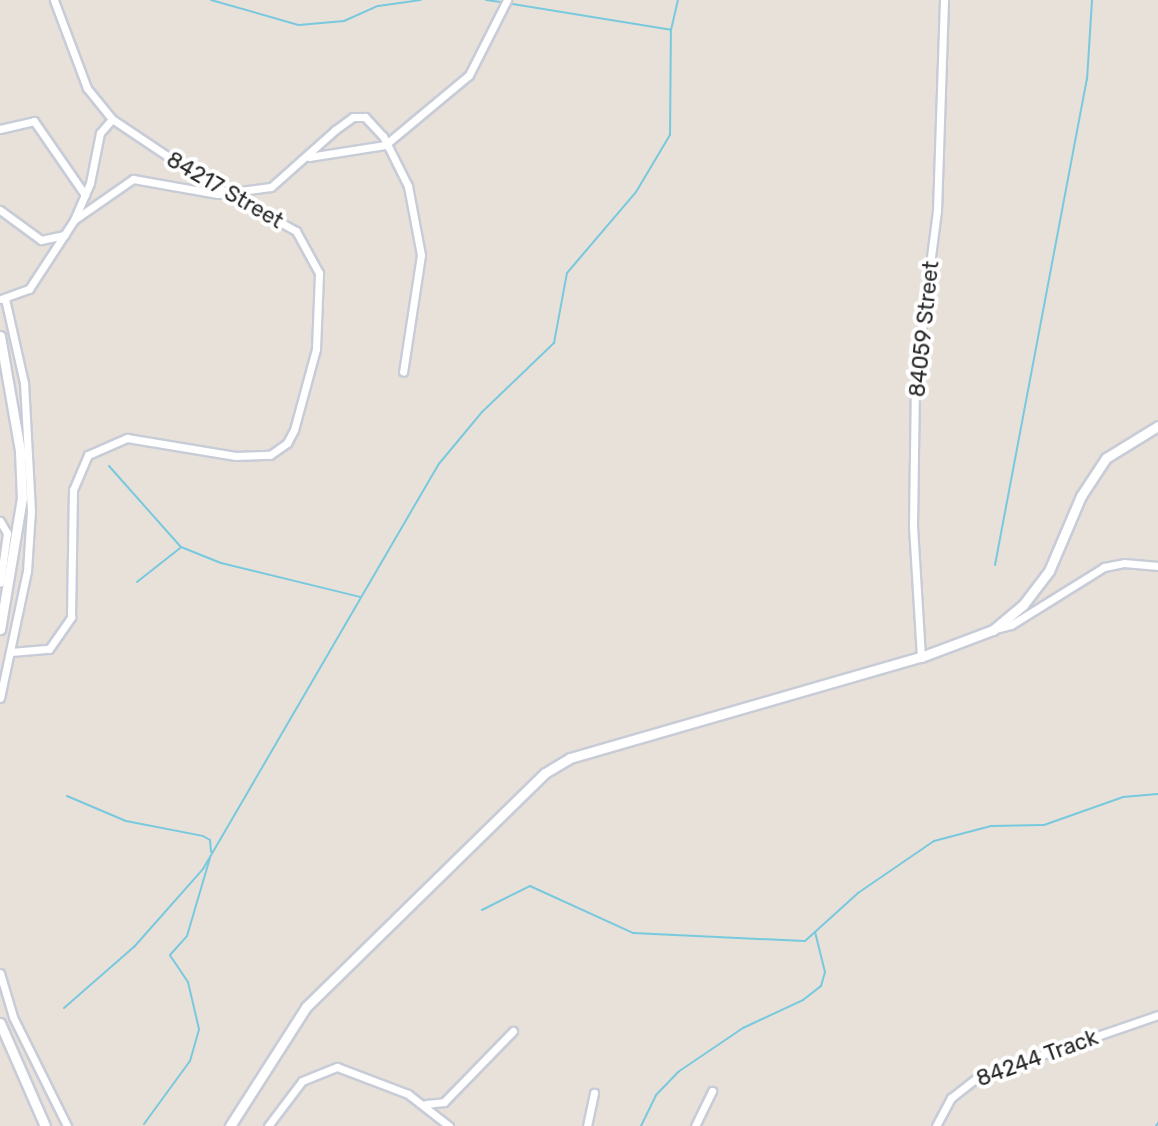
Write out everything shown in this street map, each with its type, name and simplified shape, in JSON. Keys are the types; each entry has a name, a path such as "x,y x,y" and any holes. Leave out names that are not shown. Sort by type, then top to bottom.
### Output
{"street":[{"name":"84217 Street","path":"11,652 49,649 71,617 72,502 88,455 108,442 141,438 252,458 280,449 294,430 316,349 319,273 296,231 112,119 87,88 54,0"},
{"path":"307,157 385,145 469,75 507,0"},
{"name":"84059 Street","path":"921,657 913,526 915,380 937,211 944,0"},
{"path":"74,220 133,179 233,195 271,187 359,116 373,122 408,186 421,255 403,372"},
{"path":"0,698 27,571 31,449 24,383 2,299 29,289 74,220 85,195 96,143 112,119"},
{"path":"0,129 34,121 85,195"},
{"path":"0,210 41,240 64,235"},
{"path":"0,336 18,436 22,498 0,629"},
{"path":"993,630 1023,605 1049,571 1081,496 1106,458 1158,426"},
{"path":"0,521 7,533 0,583"},
{"path":"230,1126 306,1007 556,766 921,657 1011,625 1104,567 1124,563 1158,566"},
{"path":"0,975 13,1017 67,1126"},
{"name":"84244 Track","path":"936,1126 951,1098 978,1077 1158,1015"},
{"path":"0,1023 45,1126"},
{"path":"423,1103 444,1102 513,1031"},
{"path":"268,1126 302,1081 337,1067 376,1077 423,1103 449,1126"},
{"path":"695,1126 712,1091"},
{"path":"587,1126 594,1093"}],"waterway":[{"path":"211,0 299,25 344,21 378,6 421,0"},
{"path":"486,0 501,2"},
{"path":"64,1008 134,947 203,869 438,465 482,412 554,343 567,273 636,192 670,135 671,30 678,0"},
{"path":"995,565 1087,80 1092,0"},
{"path":"507,3 671,30"},
{"path":"109,466 181,547 221,563 360,597"},
{"path":"137,582 180,548"},
{"path":"482,910 530,886 633,933 805,941 858,893 934,841 991,826 1044,825 1123,797 1158,794"},
{"path":"67,796 126,821 203,836 210,840 211,852"},
{"path":"144,1124 190,1061 199,1029 188,982 170,955 187,936 210,858"},
{"path":"641,1126 656,1095 678,1072 743,1028 803,1000 821,986 825,972 815,932"}]}
